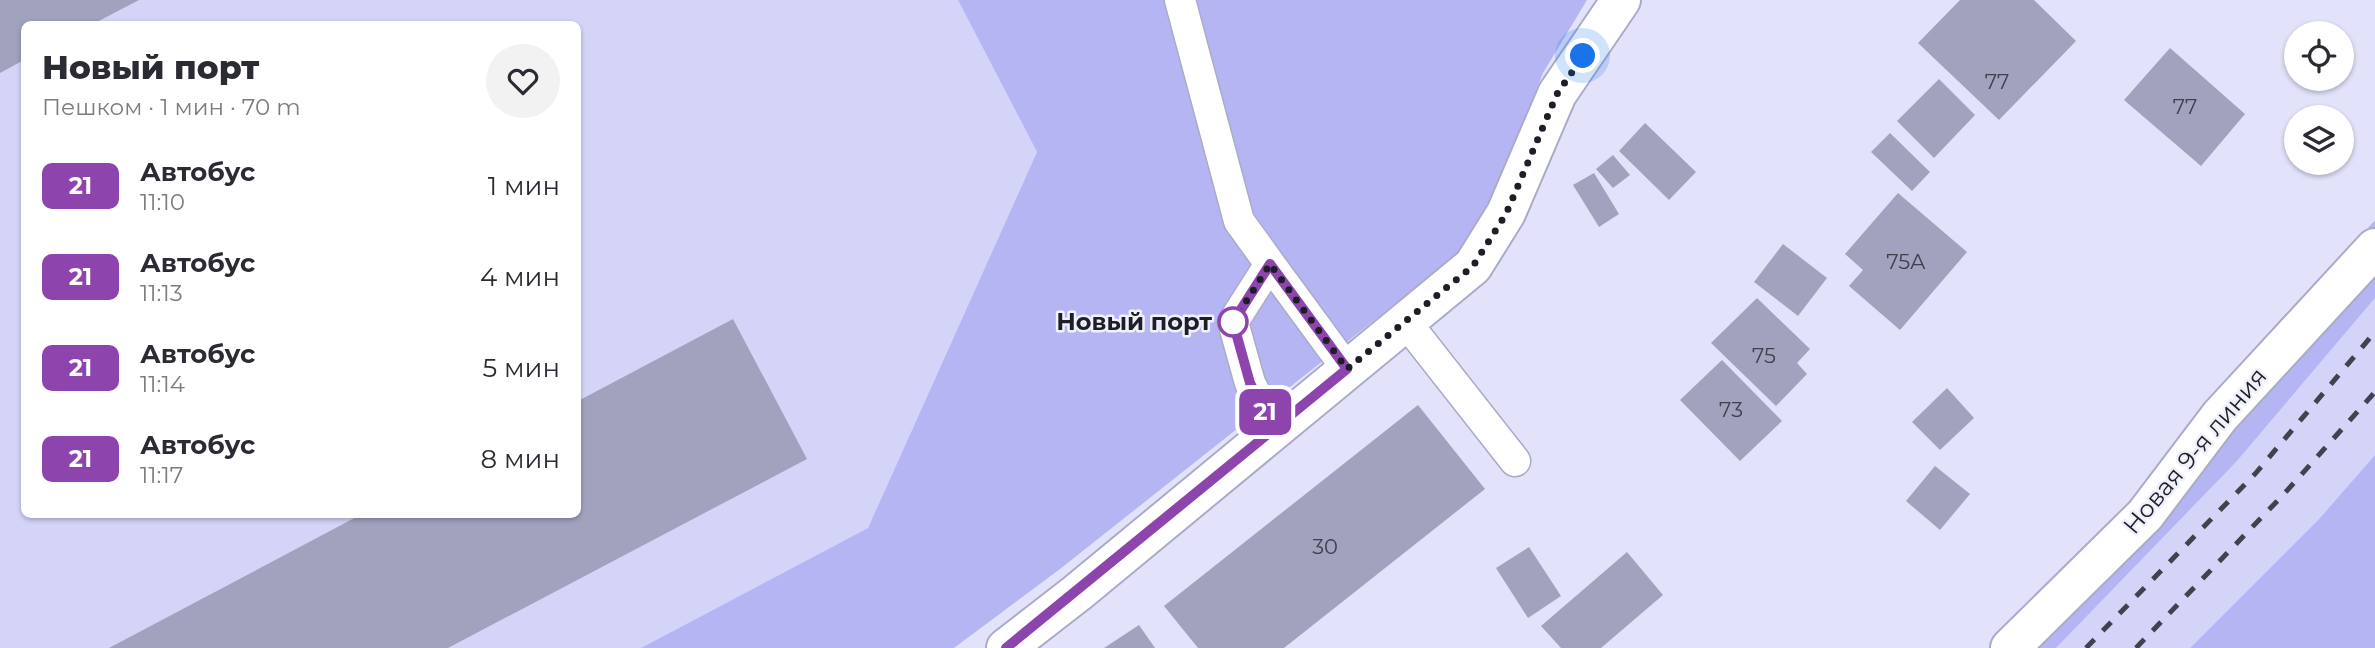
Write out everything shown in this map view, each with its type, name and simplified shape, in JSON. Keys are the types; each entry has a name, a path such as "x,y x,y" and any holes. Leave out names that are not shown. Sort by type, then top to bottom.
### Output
{"street":[{"path":"1006,648 1473,266 1506,214 1557,94 1621,0"},
{"name":"Новая 9-я линия","path":"2010,648 2145,515 2220,416 2375,248"}],"lane":[{"path":"1180,0 1239,221 1347,369"},
{"path":"1270,264 1233,322 1250,383 1274,429"},
{"path":"1405,321 1515,461"}],"shaded area":[{"path":"0,0 958,0 1037,152 868,528 641,648 0,648"},
{"path":"958,0 1587,0 1543,73 1494,197 1458,254 1060,569 954,648 641,648 868,528 1037,152"},
{"path":"2375,220 2375,298 2237,461 2056,648 1991,648 2134,508 2211,409"},
{"path":"2375,298 2375,455 2320,518 2190,648 2056,648 2237,461"},
{"path":"2375,455 2375,648 2190,648 2320,518"}],"building":[{"path":"0,0 139,0 99,21 21,21 21,62 0,73"},
{"path":"1960,0 2034,0 2076,41 1999,120 1918,43"},
{"path":"2170,48 2245,114 2201,166 2124,100"},
{"path":"1939,79 1975,115 1934,158 1897,121"},
{"path":"1645,123 1696,172 1669,200 1619,151"},
{"path":"1890,133 1930,172 1912,191 1871,152"},
{"path":"1613,155 1630,175 1613,188 1596,169"},
{"path":"1594,173 1619,214 1599,227 1573,185"},
{"path":"1898,193 1967,252 1900,330 1849,286 1863,270 1845,254"},
{"path":"1783,244 1827,278 1798,316 1754,282"},
{"path":"1757,298 1810,349 1797,363 1807,374 1776,406 1711,343"},
{"path":"733,319 807,459 448,648 109,648 354,518 581,518 581,399"},
{"path":"1722,360 1782,421 1740,461 1680,400"},
{"path":"1947,388 1974,418 1940,450 1912,422"},
{"path":"1418,405 1485,489 1284,648 1198,648 1164,606"},
{"path":"1935,466 1970,494 1940,530 1906,501"},
{"path":"1529,547 1561,596 1528,618 1496,568"},
{"path":"1627,552 1663,595 1601,648 1561,648 1541,626"},
{"path":"1139,625 1155,648 1104,648"}],"railway":[{"path":"2086,648 2255,474 2375,332"},
{"path":"2136,648 2284,494 2375,392"}],"bus line":[{"name":"21","path":"1006,648 1077,593 1274,429 1250,383 1233,322 1270,264 1347,369 1292,414"}],"place":[{"name":"Новый порт","path":"1233,322"}],"route":[{"path":"1233,322 1270,264 1347,369 1473,266 1506,214 1557,94 1583,56"}]}
